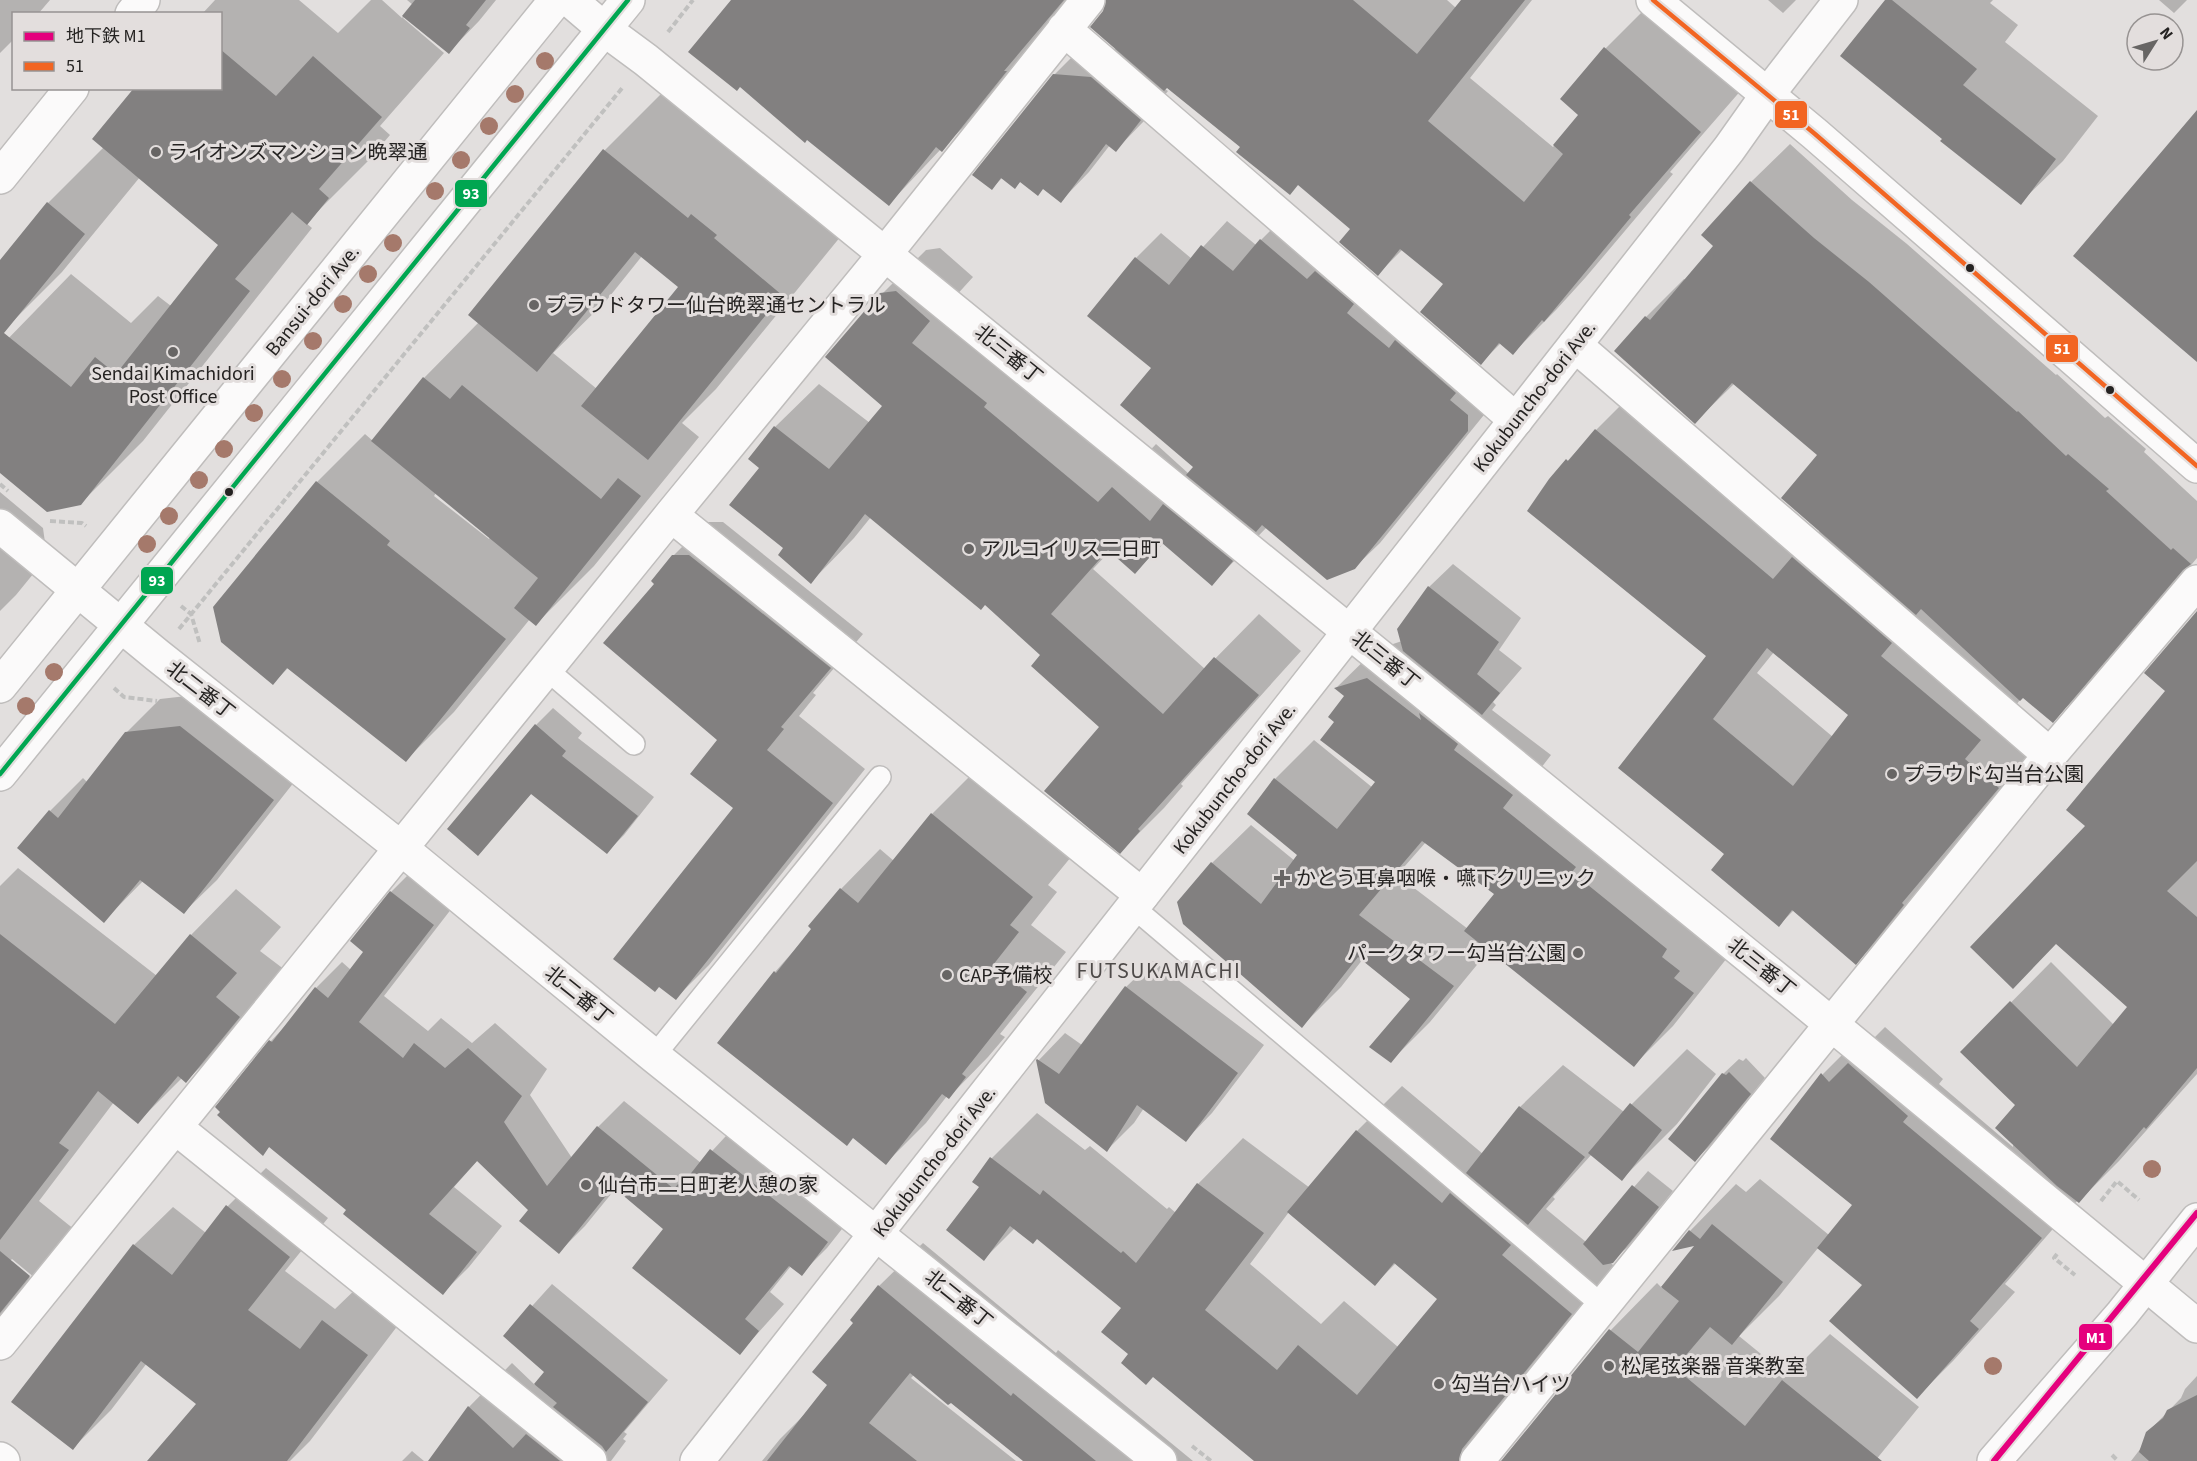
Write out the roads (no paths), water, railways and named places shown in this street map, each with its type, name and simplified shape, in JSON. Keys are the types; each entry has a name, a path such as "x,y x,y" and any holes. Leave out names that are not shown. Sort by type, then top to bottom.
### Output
{"street":[{"path":"134,12 143,0"},
{"name":"Bansui-dori Ave.","path":"0,686 556,0"},
{"name":"北三番丁","path":"570,0 1832,1024 2197,1326"},
{"path":"0,774 628,0"},
{"path":"0,1343 671,514 885,254 1088,0"},
{"path":"1653,0 1768,94 2197,466"},
{"name":"Kokubuncho-dori Ave.","path":"697,1461 1729,149 1768,94 1841,0"},
{"path":"1064,29 1516,420"},
{"path":"0,177 10,144 70,90"},
{"path":"1575,345 2050,754"},
{"path":"671,514 1138,901"},
{"name":"北二番丁","path":"0,526 157,655 402,849 654,1056 1160,1461"},
{"path":"1477,1461 2050,754 2197,582"},
{"path":"175,1127 590,1461"},
{"path":"1994,1461 2197,1220"}],"lane":[{"path":"546,669 634,744"},
{"path":"654,1056 880,777"},
{"path":"1138,901 1602,1305"}],"metro line":[{"name":"M1","path":"1994,1461 2197,1213"}],"place":[{"name":"ライオンズマンション晩翠通","path":"156,152"},
{"name":"プラウドタワー仙台晩翠通セントラル","path":"534,305"},
{"name":"Sendai Kimachidori Post Office","path":"173,352"},
{"name":"アルコイリス二日町","path":"969,549"},
{"name":"プラウド勾当台公園","path":"1892,774"},
{"name":"かとう耳鼻咽喉・嚥下クリニック","path":"1282,878"},
{"name":"パークタワー勾当台公園","path":"1578,953"},
{"name":"CAP予備校","path":"947,975"},
{"name":"仙台市二日町老人憩の家","path":"586,1185"},
{"name":"松尾弦楽器 音楽教室","path":"1609,1366"},
{"name":"勾当台ハイツ","path":"1439,1384"}],"district":[{"name":"FUTSUKAMACHI","path":"1159,970"}]}
